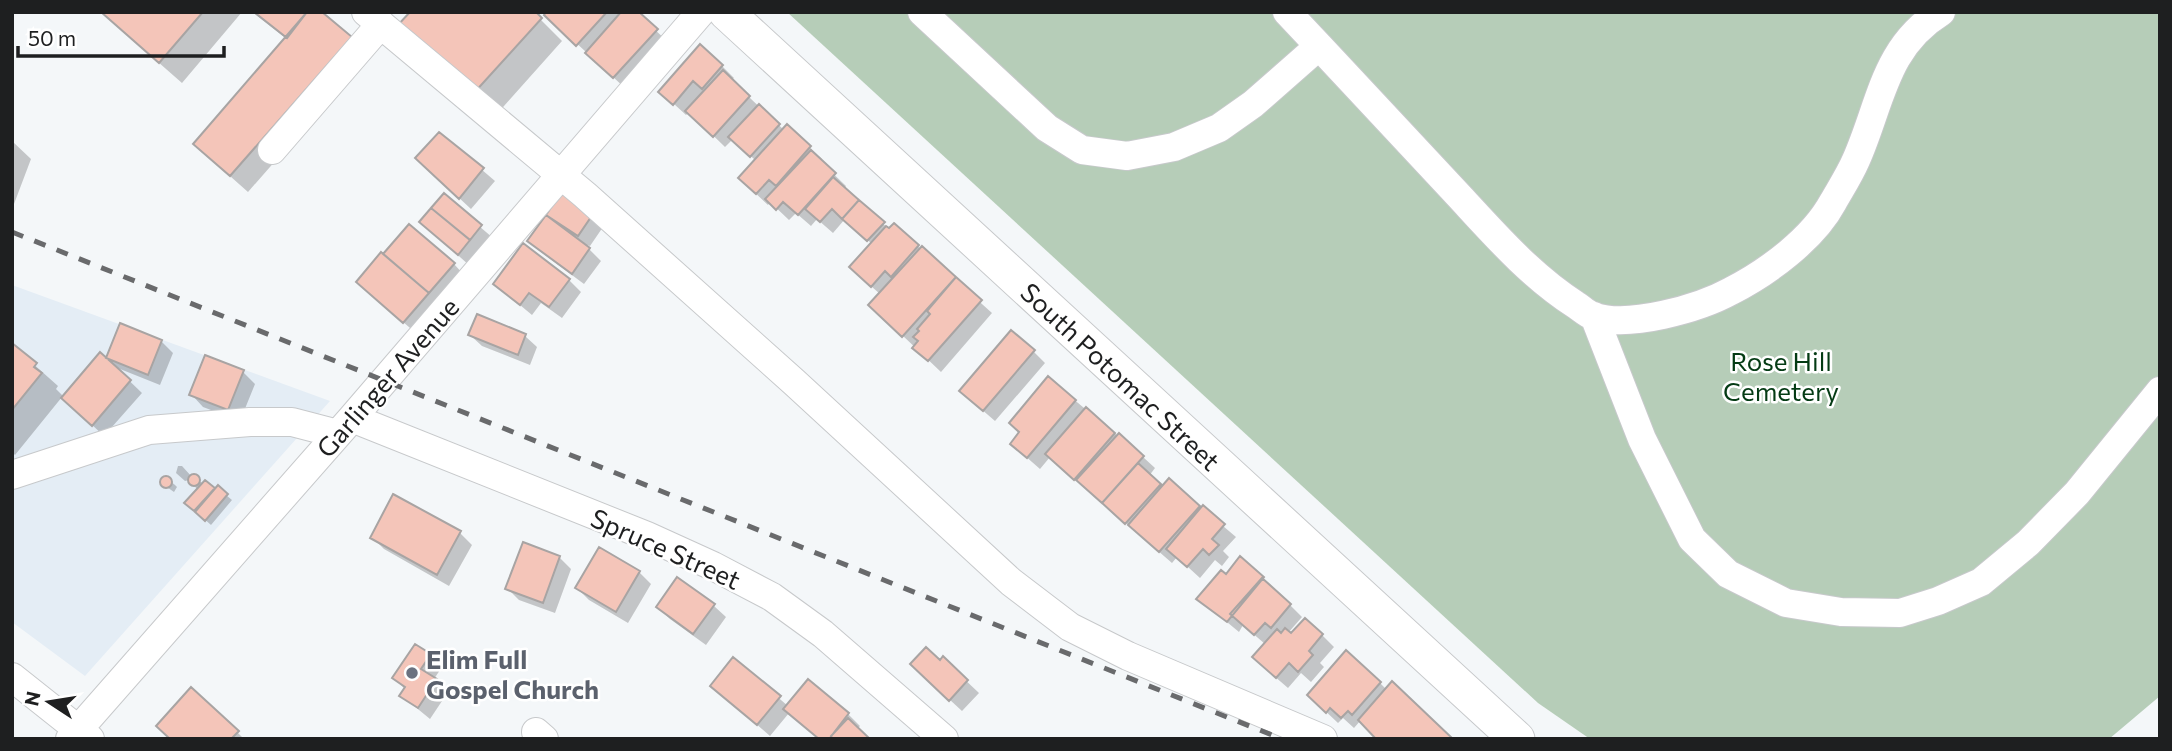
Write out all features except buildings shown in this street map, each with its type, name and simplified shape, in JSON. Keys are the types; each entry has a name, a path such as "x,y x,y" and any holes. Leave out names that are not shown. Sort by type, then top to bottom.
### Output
{"main road":[{"name":"South Potomac Street","path":"726,12 1517,739"}],"street":[{"name":"Garlinger Avenue","path":"79,736 701,12"},
{"path":"922,12 1047,128 1082,150 1127,156 1174,147 1219,128 1253,104 1319,46"},
{"path":"1287,12 1506,246 1552,290 1594,316 1629,320 1672,314 1717,299 1761,275 1798,244 1830,207 1856,160 1899,53 1920,25 1941,12"},
{"path":"272,150 373,18 563,175 794,382 1010,582 1070,627 1128,656 1323,739"},
{"path":"1594,316 1642,439 1692,539 1728,574 1786,603 1840,612 1900,613 1938,601 1981,582 2028,543 2077,493 2160,391"},
{"name":"Spruce Street","path":"12,475 149,430 250,422 345,426 647,536 713,566 772,597 823,634 944,739"},
{"path":"12,677 79,736"}],"shaded area":[{"path":"12,285 330,401 85,676 12,622"}],"green space":[{"name":"Rose Hill Cemetery","path":"787,12 2160,12 2160,696 2109,739 1590,739 1538,703"}],"railway":[{"path":"12,232 1282,739"}],"place":[{"name":"Elim Full Gospel Church","path":"412,673"}]}
